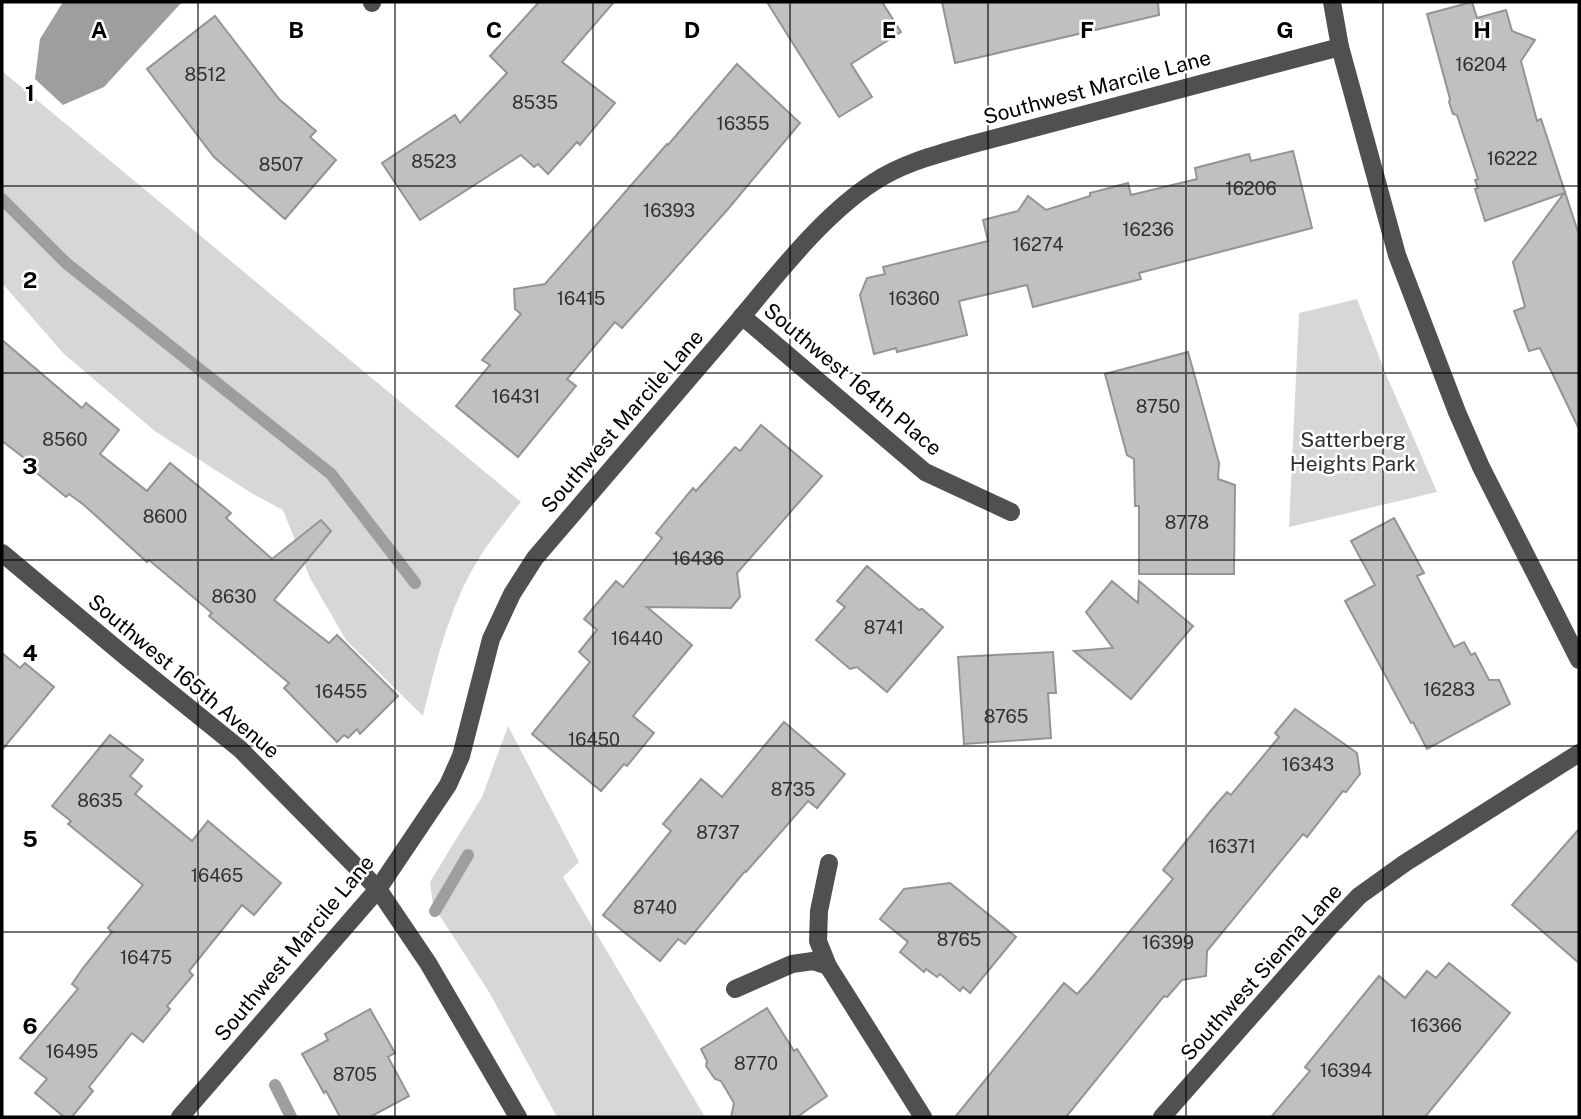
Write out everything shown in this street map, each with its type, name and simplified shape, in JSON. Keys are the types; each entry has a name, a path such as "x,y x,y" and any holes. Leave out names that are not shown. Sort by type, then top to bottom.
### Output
{"street":[{"path":"1332,2 1340,47 1397,255 1481,467 1579,660"},
{"name":"Southwest Marcile Lane","path":"180,1117 378,889 448,785 461,756 491,639 518,584 535,558 742,316 840,208 875,181 913,162 1340,47"},
{"name":"Southwest 164th Place","path":"742,316 925,472 1011,512"},
{"name":"Southwest 165th Avenue","path":"2,553 240,749 378,889 428,963 518,1117"},
{"name":"Southwest Sienna Lane","path":"1162,1117 1359,897 1405,863 1579,753"},
{"path":"829,863 818,911 818,941 828,966 923,1117"},
{"path":"735,989 792,964 813,961 828,966"}],"green space":[{"path":"2,71 521,502 485,549 463,588 440,651 423,716 346,640 310,578 283,510 156,432 64,354 2,283"},
{"name":"Satterberg Heights Park","path":"1357,299 1437,492 1289,527 1299,313"},
{"path":"508,726 579,862 563,877 705,1117 557,1117 489,992 433,905 430,882 482,797"}],"shaded area":[{"path":"63,2 182,2 104,87 63,105 35,79 40,39"}],"building":[{"path":"539,2 614,2 562,62 615,103 580,145 577,142 548,174 538,164 534,167 521,155 420,220 382,163 455,115 460,123 507,73 490,56"},
{"path":"767,2 882,2 901,32 851,64 872,97 839,117"},
{"path":"942,2 1158,2 1159,15 955,63"},
{"path":"1472,2 1477,18 1506,10 1512,31 1535,40 1521,61 1537,121 1541,119 1579,235 1579,429 1540,348 1529,351 1514,311 1525,307 1513,262 1564,193 1485,221 1475,189 1478,188 1475,180 1478,179 1457,115 1453,114 1449,102 1427,14"},
{"path":"215,16 279,99 316,131 310,137 336,160 285,219 214,157 147,69"},
{"path":"737,64 800,123 622,328 615,322 567,379 576,386 518,457 456,406 490,365 482,360 521,314 515,309 514,289 545,284"},
{"path":"1293,151 1312,228 1139,273 1141,279 1033,307 1027,285 959,301 967,335 897,352 896,348 874,354 860,295 867,278 885,274 883,267 988,241 983,220 1018,211 1028,196 1046,210 1090,196 1090,193 1128,183 1131,195 1197,179 1195,168 1249,154 1251,161"},
{"path":"2,340 82,408 86,403 119,430 100,454 147,491 170,463 231,513 226,518 272,559 321,520 331,531 274,600 329,643 337,635 398,696 360,734 357,729 348,738 344,735 337,742 284,688 289,683 209,616 212,613 149,560 147,562 84,505 69,494 66,497 33,470 36,467 2,441"},
{"path":"1188,352 1219,463 1218,479 1235,485 1234,574 1139,574 1139,506 1135,506 1134,459 1127,455 1105,374"},
{"path":"761,425 822,476 737,573 740,597 731,608 647,607 692,645 633,716 654,733 627,766 624,764 601,791 532,734 590,662 579,652 597,630 584,619 616,581 623,587 662,538 656,533 693,488 696,491 735,447 740,451"},
{"path":"1394,518 1424,573 1417,576 1454,647 1464,642 1471,655 1475,653 1489,680 1499,680 1510,704 1427,749 1345,601 1375,585 1351,541"},
{"path":"867,566 943,627 887,692 857,667 850,669 816,640 845,607 837,601"},
{"path":"1112,581 1138,603 1139,581 1193,626 1131,699 1074,651 1113,648 1086,612"},
{"path":"1053,652 1056,693 1048,693 1051,738 964,744 958,657"},
{"path":"2,653 20,668 25,663 54,687 2,750"},
{"path":"1295,709 1357,753 1360,774 1307,837 1303,834 1207,951 1206,976 1182,980 1167,997 1164,996 1066,1117 955,1117 1064,983 1077,994 1089,981 1173,879 1163,870 1213,808 1227,792 1231,795 1279,737 1275,733"},
{"path":"784,722 845,774 817,808 808,801 745,871 685,944 678,939 660,961 603,915 671,831 663,824 701,779 722,797"},
{"path":"110,735 143,760 130,776 142,786 135,794 192,841 208,821 281,883 254,915 242,905 189,971 193,975 167,1006 170,1009 143,1042 132,1033 89,1087 93,1091 72,1117 64,1117 35,1093 47,1079 20,1058 78,989 72,984 112,932 108,928 143,885 68,824 71,821 52,806"},
{"path":"1579,829 1579,963 1512,905"},
{"path":"950,883 1016,937 970,993 963,987 960,991 940,974 937,977 926,969 924,972 900,952 908,942 880,919 904,889"},
{"path":"1449,963 1510,1013 1425,1117 1271,1117 1310,1071 1305,1067 1379,976 1405,998 1427,971 1436,978"},
{"path":"767,1008 827,1096 797,1117 731,1117 734,1103 721,1081 715,1079 706,1066 707,1061 701,1049"},
{"path":"370,1009 395,1053 388,1057 409,1096 370,1117 340,1117 302,1054 328,1040 325,1034"}],"waterway":[{"path":"2,199 66,263 331,474 415,583"},
{"path":"435,911 468,855"},
{"path":"275,1085 291,1117"}]}
